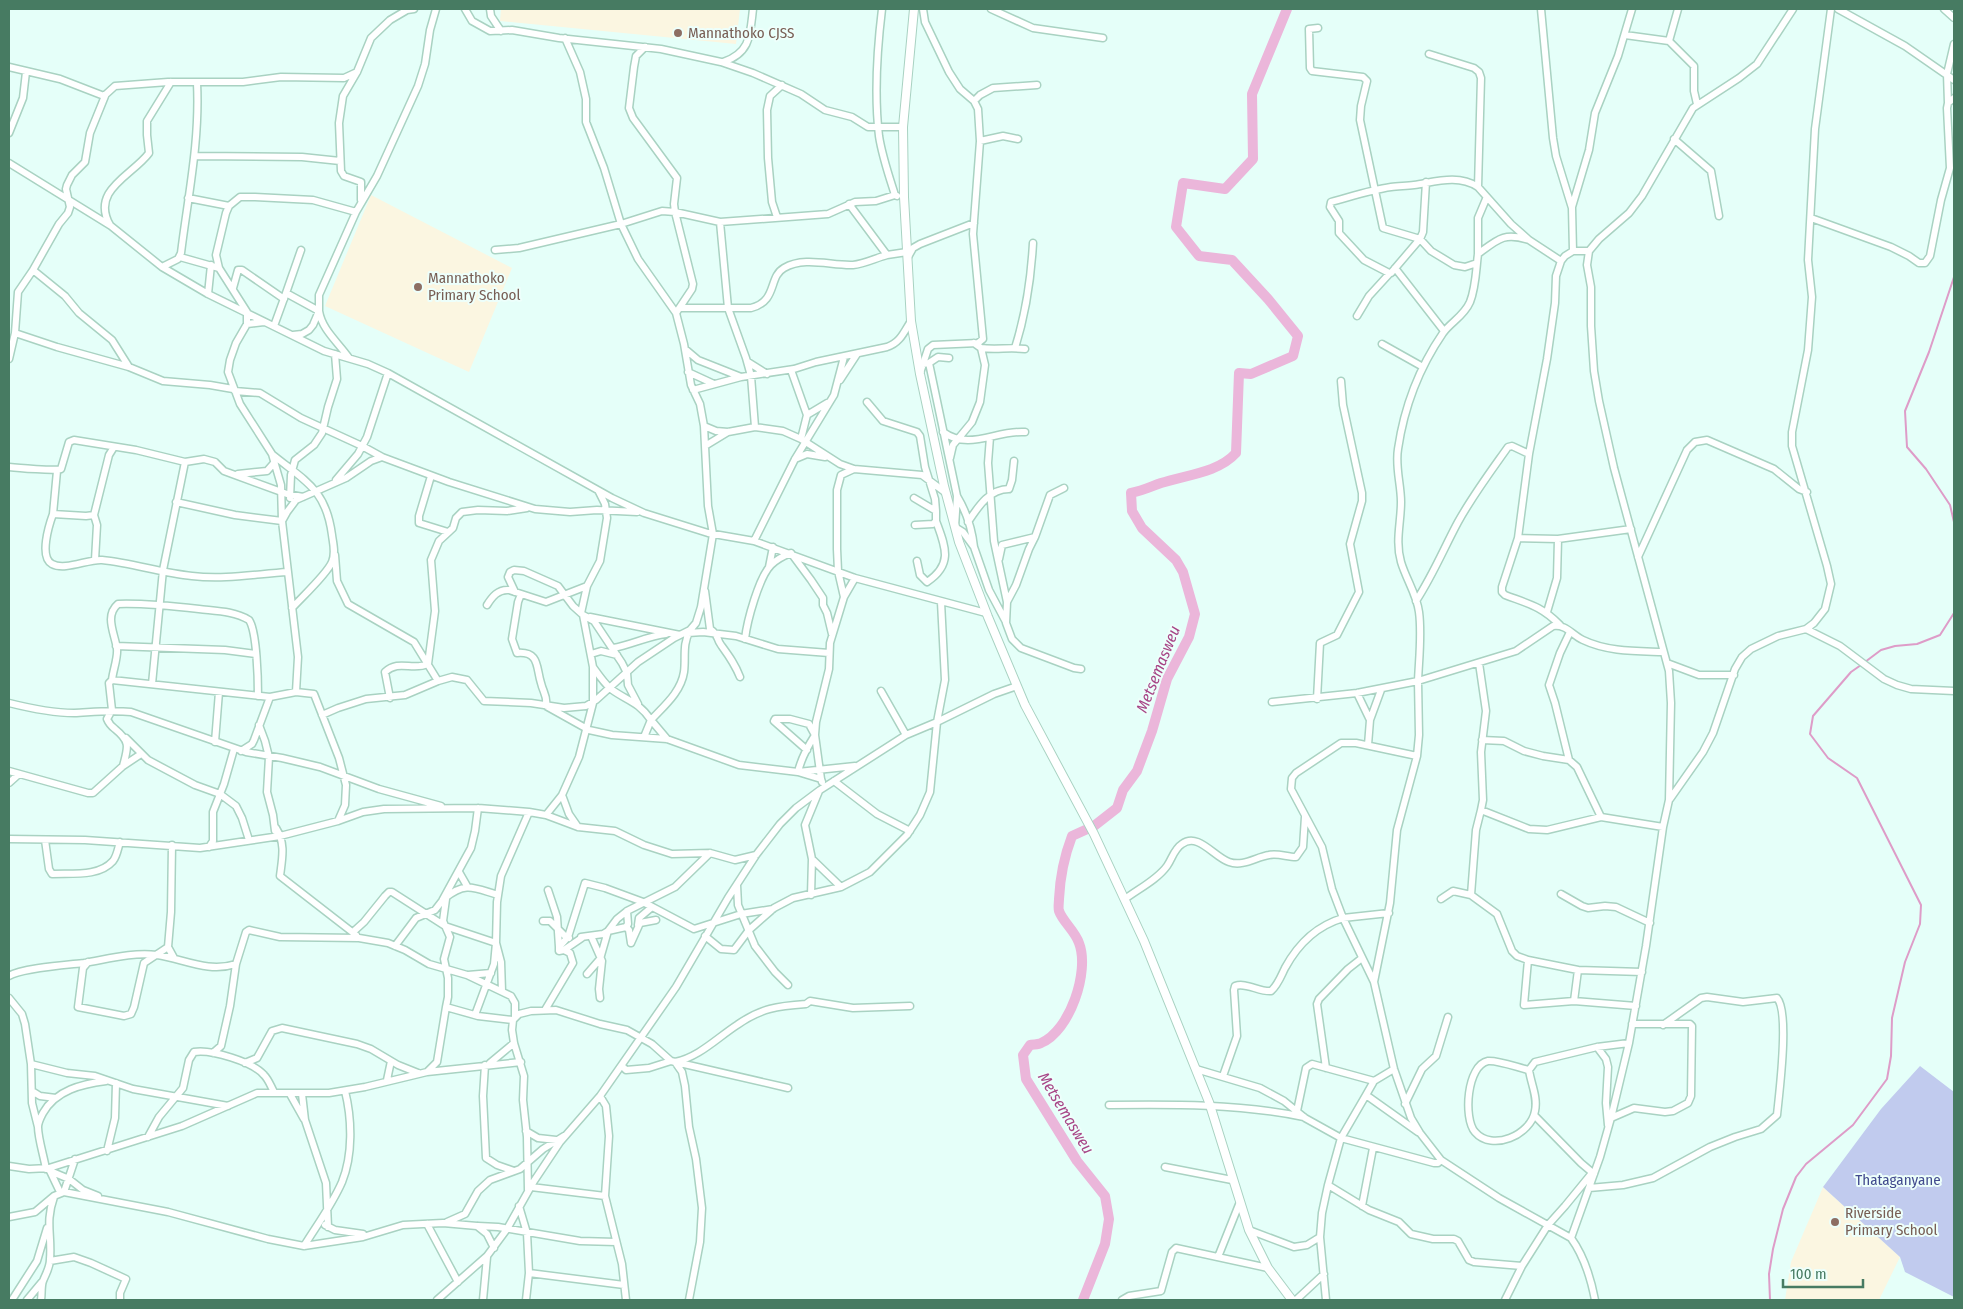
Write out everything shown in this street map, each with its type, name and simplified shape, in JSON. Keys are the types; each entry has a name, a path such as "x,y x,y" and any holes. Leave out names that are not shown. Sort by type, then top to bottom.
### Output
{"street":[{"path":"361,200 360,182 344,176 341,171 339,123 341,100 357,72 371,38 390,20 407,10 414,9"},
{"path":"349,358 325,330 321,322 319,295 361,200 377,176 418,86 426,64 430,30 436,9"},
{"path":"465,9 475,24 490,31 512,30 645,47 722,62 801,94 825,110 852,117 868,126 903,127"},
{"path":"490,9 493,20 501,31"},
{"path":"722,62 738,56 744,48 750,32 753,9"},
{"path":"882,9 878,44 879,127 880,138 895,196"},
{"path":"920,374 926,363 928,349 933,344 974,343 981,342 983,339 974,247 980,141 978,110 974,101 960,89 949,72 925,22 921,9 913,12 903,127 904,197 911,321 920,374 955,527 986,613 1017,686 1041,737 1094,834 1144,941 1210,1106 1249,1230 1268,1268 1292,1300"},
{"path":"991,9 1033,28 1104,38"},
{"path":"1541,9 1553,138 1556,156 1572,208 1573,252"},
{"path":"1572,208 1589,150 1595,113 1618,56 1632,9"},
{"path":"1678,9 1669,41 1694,66 1694,91 1698,104"},
{"path":"1571,1238 1611,1118 1636,1006 1663,827 1669,800 1671,694 1667,663 1599,401 1594,371 1591,326 1591,286 1587,265 1589,251 1599,239 1629,213 1642,196 1674,139 1698,104 1757,64 1785,24 1793,9"},
{"path":"1669,800 1703,752 1714,732 1742,657 1751,649 1778,636 1806,629 1814,623 1825,609 1831,584 1807,492 1792,446 1792,432 1808,350 1812,297 1808,260 1815,129 1831,9"},
{"path":"1838,9 1905,46 1954,80"},
{"path":"1944,9 1954,18"},
{"path":"1318,28 1309,29 1310,68 1312,71 1347,74 1366,78 1360,120 1383,228 1420,239 1436,255 1454,265 1465,267 1477,263"},
{"path":"1625,35 1669,41"},
{"path":"566,38 580,72 586,99 586,122 604,168 621,224 638,260 678,310 688,372 693,390 700,404 704,426 709,515 713,534 699,617 689,631 684,646 685,663 682,680 674,695 651,720 644,737"},
{"path":"1811,218 1891,247 1919,263 1928,261 1950,168 1947,74 1954,44"},
{"path":"645,47 635,59 629,108 633,118 676,174 675,212 693,284 692,289 678,310"},
{"path":"1429,54 1474,68 1479,72 1478,187"},
{"path":"9,66 26,72 60,79 106,96"},
{"path":"9,133 23,98 26,72"},
{"path":"68,213 67,185 72,175 85,162 90,133 106,96 112,87 171,82 244,82 281,77 344,78 357,72"},
{"path":"111,226 105,212 113,186 149,153 147,121 171,82"},
{"path":"162,267 169,265 180,256 196,156 197,83"},
{"path":"974,101 980,95 993,88 1037,85"},
{"path":"777,216 772,202 768,158 767,110 770,96 782,86"},
{"path":"1948,103 1954,98"},
{"path":"980,141 1003,136 1018,139"},
{"path":"1674,139 1711,171 1719,216"},
{"path":"196,156 302,157 340,162"},
{"path":"9,162 111,226 162,267 208,294 324,351 349,358 388,373 598,490 644,513 713,534 754,540 855,578 986,613"},
{"path":"1444,331 1393,271 1364,260 1344,239 1339,233 1338,219 1330,206 1331,202 1376,190 1426,182 1451,180 1472,183 1529,240 1561,261"},
{"path":"1357,316 1369,296 1420,239 1423,232 1426,182"},
{"path":"495,250 518,248 621,224 662,211 720,222 777,216 828,214 859,201 876,202 895,196 904,197"},
{"path":"188,198 230,206"},
{"path":"296,692 298,658 282,521 281,491 272,454 240,404 228,372 236,344 247,324 247,312 219,268 216,255 226,212 238,198 313,200 356,212"},
{"path":"1374,982 1389,913 1397,830 1417,756 1419,735 1419,626 1416,601 1401,563 1398,549 1398,530 1402,500 1397,466 1397,451 1407,408 1423,367 1444,331 1464,313 1470,303 1478,254 1478,218 1486,199"},
{"path":"849,204 887,255"},
{"path":"9,359 15,333 18,292 59,224 68,213 82,209"},
{"path":"720,222 728,308 748,362 755,427"},
{"path":"678,310 751,308 760,306 770,295 779,272 786,267 817,262 855,264 887,255 907,255 920,244 974,223"},
{"path":"1478,254 1493,242 1506,236 1516,236 1529,240"},
{"path":"1015,348 1027,302 1032,271 1033,243"},
{"path":"271,324 285,296 301,250"},
{"path":"1589,251 1573,252 1565,256 1561,261 1556,276 1555,303 1547,359 1529,454 1518,538 1502,592 1505,595 1548,612 1560,625 1592,644 1613,650 1663,652"},
{"path":"180,256 219,268"},
{"path":"208,294 211,266"},
{"path":"33,270 65,296 89,322 112,340 129,367"},
{"path":"233,288 238,270 242,270 285,296 319,311"},
{"path":"292,336 309,330 319,311"},
{"path":"693,390 741,377 791,370 816,362 895,344 911,321"},
{"path":"247,324 271,324"},
{"path":"15,333 57,348 129,367 163,381 210,385 260,393 301,418 382,457 431,476 531,508 570,512 607,510 644,513"},
{"path":"974,343 981,348 991,350 1025,349"},
{"path":"1382,344 1423,367"},
{"path":"949,461 953,445 972,422 980,402 985,365 981,348"},
{"path":"685,349 698,360 741,377"},
{"path":"287,512 291,495 292,468 295,460 314,445 324,429 328,407 337,379 335,354"},
{"path":"754,540 803,440 829,402 838,382 857,354"},
{"path":"838,382 844,357"},
{"path":"926,363 938,357 949,358"},
{"path":"748,362 767,374"},
{"path":"926,363 957,496 968,522 974,547 989,590 1012,639 1021,648 1081,669"},
{"path":"791,370 806,415 803,440"},
{"path":"688,372 714,384"},
{"path":"334,483 351,464 362,446 373,422 388,373"},
{"path":"1317,699 1320,643 1337,635 1359,592 1350,544 1362,501 1362,493 1343,404 1341,381"},
{"path":"806,415 829,402"},
{"path":"867,402 883,421 916,432 920,436 928,478 935,499 936,521 945,544 945,559 938,575 928,582 920,575 917,561"},
{"path":"704,426 716,431 728,432 755,427 783,431 803,440 829,457 854,469 917,475 928,478 946,493"},
{"path":"705,446 728,432"},
{"path":"943,432 950,437 976,441 1010,432 1025,432"},
{"path":"990,437 988,463 994,541 1007,602 1006,623"},
{"path":"9,467 57,471 63,467 70,440 136,450 184,462 204,459 214,462 224,471 291,495 302,497"},
{"path":"1638,557 1687,450 1695,442 1706,440 1774,469 1807,492"},
{"path":"1416,601 1476,492 1508,447 1512,446 1529,454"},
{"path":"95,560 96,525 94,515 109,455 114,448"},
{"path":"272,454 292,468 317,492 326,505 330,518 334,558 328,569 292,608"},
{"path":"795,459 807,454 829,457"},
{"path":"282,521 293,504 302,497 317,492 349,476 371,461 382,457"},
{"path":"968,522 978,506 991,493 1000,489 1009,489 1014,461"},
{"path":"152,684 158,605 163,570 184,462"},
{"path":"234,474 267,471 274,463"},
{"path":"844,597 838,571 837,490 841,476 854,469"},
{"path":"57,471 53,514 48,528 46,553 52,564 60,566 95,560 204,577 288,572"},
{"path":"431,476 419,516 419,523 448,532"},
{"path":"1007,602 1016,585 1050,495 1064,488"},
{"path":"546,815 562,795 579,757 593,702 593,667 582,614 587,586 600,562 607,510 598,490"},
{"path":"955,527 957,496"},
{"path":"914,498 936,511"},
{"path":"176,502 235,515 282,521"},
{"path":"428,664 435,611 431,560 439,541 453,528 459,514 462,512 478,510 508,511 531,508"},
{"path":"53,514 94,515"},
{"path":"915,525 933,524 936,521"},
{"path":"955,527 963,532 974,547"},
{"path":"1518,538 1558,539 1631,529"},
{"path":"998,560 1002,545 1035,537"},
{"path":"1548,612 1558,578 1558,539"},
{"path":"745,639 752,606 769,567 773,547"},
{"path":"334,551 337,563 337,581 348,604 414,642 438,681"},
{"path":"769,567 780,557 791,553"},
{"path":"791,553 813,584 818,588 823,598 823,605 832,634"},
{"path":"546,706 547,700 540,683 535,660 529,654 517,653 512,639 518,593 508,577 510,572 518,570 554,583 582,614 594,621 627,673 628,685 638,704 667,739"},
{"path":"798,772 815,735 828,669 832,634 844,597 855,578"},
{"path":"487,605 494,595 503,590 546,602 587,586"},
{"path":"704,587 710,629 717,633 720,644 735,662 740,677"},
{"path":"705,936 720,949 734,950 750,930 774,908 794,898 841,887 875,868 910,831 925,807 930,792 937,722 945,680 941,602"},
{"path":"249,840 239,810 220,794 189,782 148,760 109,724 107,716 112,710 109,684 112,680 117,655 111,620 115,605 136,603 241,616 252,624 258,696"},
{"path":"582,614 680,635"},
{"path":"1272,702 1317,699 1381,690 1418,681 1516,650 1553,626 1560,625"},
{"path":"1806,629 1840,646 1884,679 1897,685 1911,689 1954,691"},
{"path":"322,715 366,699 390,698 414,692 452,677 464,678 471,683 484,701 576,708 593,702 610,689 638,662 689,631 717,633 778,649 829,653"},
{"path":"1568,760 1555,703 1549,686 1560,653 1570,632"},
{"path":"612,648 632,645 650,637 671,633"},
{"path":"116,646 225,650 256,654"},
{"path":"591,654 602,652 617,656"},
{"path":"1471,895 1476,830 1484,800 1482,740 1486,711 1479,663"},
{"path":"1667,663 1699,675 1734,675"},
{"path":"390,698 385,672 391,667 406,665 414,667 428,664"},
{"path":"593,667 610,689 638,704"},
{"path":"112,680 270,697 296,692 314,694 339,758 346,784 345,805 338,821"},
{"path":"437,1300 494,1248 565,1135 600,1096 676,987 712,922 756,855 780,824 796,808 821,789 906,735 994,694 1017,686"},
{"path":"1368,745 1370,720 1381,690"},
{"path":"880,691 906,735"},
{"path":"215,742 219,692"},
{"path":"1357,693 1370,720"},
{"path":"209,847 213,841 213,812 237,750 252,744 270,697"},
{"path":"9,703 73,713 112,710 142,715 237,750 282,758 448,808"},
{"path":"546,706 586,729 612,735 667,739 739,765 798,772 821,779"},
{"path":"807,750 774,721 775,719 790,719 809,724 815,735 821,789 805,824 812,859 811,895"},
{"path":"259,725 269,757 267,796 283,851 280,876 359,938"},
{"path":"122,766 127,746 126,738"},
{"path":"1482,740 1504,741 1524,751 1568,760 1577,767 1601,817"},
{"path":"1417,756 1368,745 1341,743 1296,773 1292,778 1291,789 1322,847 1332,889 1343,918 1374,982 1394,1069 1405,1104 1420,1133 1441,1160 1499,1198 1571,1238 1590,1276 1595,1300"},
{"path":"9,771 88,793 94,793 122,766 141,754"},
{"path":"798,772 858,766"},
{"path":"9,783 20,774"},
{"path":"834,781 872,810 892,823 910,831"},
{"path":"562,795 569,814 578,828"},
{"path":"395,946 416,918 435,910 444,899 459,872 473,840 478,808"},
{"path":"9,839 209,847 280,836 338,821 363,812 384,809 478,808 529,812 546,815 578,828 615,831 644,845 672,854 710,853 735,860 756,855"},
{"path":"1481,810 1520,827 1539,830 1601,817 1663,827"},
{"path":"475,1015 491,973 496,943 498,895 504,867 529,812"},
{"path":"1125,899 1160,874 1177,848 1187,842 1199,842 1220,859 1231,863 1240,864 1270,855 1296,857 1303,847 1305,816"},
{"path":"273,837 276,828"},
{"path":"46,840 49,869 52,874 96,871 106,867 114,859 120,842"},
{"path":"172,845 171,912 168,947 174,958"},
{"path":"587,974 600,959 608,932 617,919 643,902 675,887 710,853"},
{"path":"812,859 841,887"},
{"path":"459,872 466,886"},
{"path":"562,948 568,937 568,930 585,882 643,902 690,928 698,929 712,922 774,908"},
{"path":"737,884 738,905 750,930 755,946 778,976 788,985"},
{"path":"444,899 466,886 498,895"},
{"path":"545,1010 573,963 570,953 562,948 557,917 548,890"},
{"path":"1440,899 1453,891 1471,895 1497,914 1512,951 1517,956 1528,960 1578,970 1642,972"},
{"path":"353,932 391,892 445,926 496,943 500,951 502,991"},
{"path":"1561,894 1588,908 1616,907 1650,923"},
{"path":"427,1072 437,1062 449,990 444,959 450,937 443,916 444,899"},
{"path":"626,927 629,930 631,943 639,918 652,907"},
{"path":"626,927 628,924 627,911"},
{"path":"1223,1076 1237,1036 1235,986 1243,985 1263,991 1271,991 1293,953 1302,942 1324,924 1343,918 1389,913"},
{"path":"543,920 550,920 565,936 572,938 591,936 626,927"},
{"path":"638,925 656,920"},
{"path":"213,1053 221,1046 230,1006 236,964 247,930 280,936 359,938 380,941 395,946 429,964 467,975 502,991 514,999 512,1030 514,1044 524,1076 523,1100 530,1189"},
{"path":"591,936 602,961 600,998"},
{"path":"562,948 583,937"},
{"path":"88,962 83,968 78,1007 124,1016 131,1014 134,1008 143,965 168,947"},
{"path":"9,975 104,958 144,954 174,958 193,965 206,967 223,967 236,964"},
{"path":"1326,1068 1317,1004 1319,999 1348,968 1362,958"},
{"path":"1528,960 1524,1005 1574,1001 1636,1006"},
{"path":"1574,1001 1578,970"},
{"path":"467,975 491,973"},
{"path":"9,998 22,1014 28,1037 34,1116 49,1169 59,1193"},
{"path":"1589,1188 1653,1178 1710,1147 1735,1136 1761,1129 1776,1115 1784,1045 1781,1006 1778,998 1743,1002 1701,998 1663,1024"},
{"path":"622,1066 626,1070 642,1069 690,1058 748,1018 776,1006 806,1004 810,1001 854,1008 910,1006"},
{"path":"446,1007 475,1015 514,1018 531,1011 556,1010 600,1024 627,1030 641,1036 673,1062 682,1072 686,1086 689,1127 696,1159 702,1208 700,1242 689,1300"},
{"path":"1405,1104 1422,1069 1436,1056 1448,1017"},
{"path":"1611,1118 1634,1108 1665,1112 1673,1111 1690,1099 1693,1056 1692,1026 1687,1023 1632,1024"},
{"path":"258,1069 257,1058 272,1031 282,1028 357,1044 371,1049 391,1062 419,1074"},
{"path":"1529,1070 1535,1062 1543,1059 1597,1047 1629,1043"},
{"path":"514,1044 487,1064 483,1096 486,1158 497,1165 514,1171"},
{"path":"221,1046 228,1056"},
{"path":"1597,1047 1606,1059 1608,1067 1606,1103 1608,1128"},
{"path":"148,1137 159,1117 183,1088 191,1056 194,1052 228,1056 258,1069 266,1076 274,1092"},
{"path":"245,1063 257,1058"},
{"path":"1490,1061 1529,1070 1536,1098 1534,1116 1525,1127 1512,1137 1493,1142 1476,1134 1468,1117 1469,1095 1476,1070 1480,1064 1490,1061"},
{"path":"387,1080 391,1062"},
{"path":"49,1169 75,1159 107,1151 182,1126 257,1093 329,1094 427,1072 487,1064 520,1062"},
{"path":"673,1062 788,1088"},
{"path":"31,1064 66,1073 87,1075 133,1089 230,1106"},
{"path":"1297,1111 1306,1068 1312,1064 1374,1080"},
{"path":"1196,1069 1260,1088 1305,1118 1342,1138 1434,1164 1441,1160"},
{"path":"1326,1300 1320,1238 1328,1185 1342,1138 1374,1080 1394,1069"},
{"path":"38,1127 46,1108 69,1089 81,1085 108,1081"},
{"path":"107,1151 115,1118 116,1083"},
{"path":"183,1088 187,1098"},
{"path":"32,1091 40,1096 56,1098"},
{"path":"304,1246 320,1222 342,1181 348,1158 350,1114 345,1091"},
{"path":"290,1094 305,1120 326,1183 328,1227"},
{"path":"302,1094 305,1120"},
{"path":"1366,1095 1420,1133"},
{"path":"600,1096 606,1106 609,1136 605,1196 622,1264 626,1300"},
{"path":"1109,1105 1171,1104 1210,1106 1260,1110 1305,1118"},
{"path":"1534,1116 1593,1173"},
{"path":"526,1132 538,1138 556,1140"},
{"path":"443,1223 457,1219 465,1214 478,1191 490,1180 514,1171 565,1135"},
{"path":"527,1142 538,1138"},
{"path":"1362,1206 1373,1148"},
{"path":"12,1300 37,1261 48,1224 50,1209 69,1179 75,1159"},
{"path":"9,1166 49,1169 69,1179 83,1190 116,1203"},
{"path":"1165,1167 1232,1180"},
{"path":"1505,1300 1522,1266 1548,1225 1593,1173"},
{"path":"1328,1185 1362,1206 1399,1222 1412,1234 1433,1239 1454,1239 1458,1241 1469,1260 1522,1266"},
{"path":"530,1189 605,1196"},
{"path":"9,1217 35,1212 59,1193 178,1215 268,1239 304,1246 369,1235 403,1225 443,1223 507,1229 580,1241 616,1242"},
{"path":"1218,1257 1240,1202"},
{"path":"519,1206 527,1233 528,1273 526,1300"},
{"path":"320,1222 335,1230 369,1235"},
{"path":"27,1300 48,1273 50,1261 48,1224"},
{"path":"428,1224 458,1282"},
{"path":"477,1226 487,1234 494,1248"},
{"path":"1249,1230 1294,1247 1306,1245 1320,1238"},
{"path":"1122,1300 1129,1296 1161,1291 1173,1249 1176,1248 1268,1268"},
{"path":"483,1300 487,1256"},
{"path":"50,1261 74,1257 126,1279 120,1293 120,1300"},
{"path":"528,1273 624,1285"},
{"path":"1296,1300 1324,1274"},
{"path":"41,1300 43,1281"}],"shaded area":[{"name":"Mannathoko CJSS","path":"501,9 740,9 736,44 500,21"},
{"name":"Mannathoko Primary School","path":"371,195 512,268 469,372 325,306"},
{"name":"Riverside Primary School","path":"1823,1187 1900,1257 1879,1300 1785,1300 1791,1262"}],"green space":[{"name":"Thataganyane","path":"1920,1066 1954,1092 1954,1297 1905,1272 1900,1257 1823,1187 1881,1109"}],"waterway":[{"name":"Metsemasweu","path":"1083,1300 1105,1244 1109,1219 1105,1196 1077,1161 1026,1079 1023,1055 1030,1045 1041,1043 1061,1026 1069,1013 1079,984 1082,969 1082,955 1079,943 1059,911 1060,883 1072,836 1094,826 1117,808 1123,790 1137,771 1152,731 1167,679 1189,637 1195,614 1183,572 1176,560 1142,528 1132,511 1131,493 1211,469 1229,460 1236,453 1239,373 1251,374 1293,356 1298,336 1268,299 1232,260 1199,256 1176,227 1183,183 1225,189 1253,159 1252,94 1287,9"},
{"path":"1954,277 1929,352 1905,411 1907,447 1926,469 1950,505 1954,522"},
{"path":"1865,662 1881,650 1895,646 1917,644 1940,635 1954,613"},
{"path":"1770,1300 1769,1274 1773,1249 1783,1209 1796,1177 1806,1164 1853,1125 1887,1079 1891,1056 1892,1018 1905,962 1920,924 1921,905 1857,778 1828,758 1810,734 1813,716 1851,672 1861,665"}],"place":[{"name":"Mannathoko CJSS","path":"678,33"},
{"name":"Mannathoko Primary School","path":"418,287"},
{"name":"Riverside Primary School","path":"1835,1222"}]}
